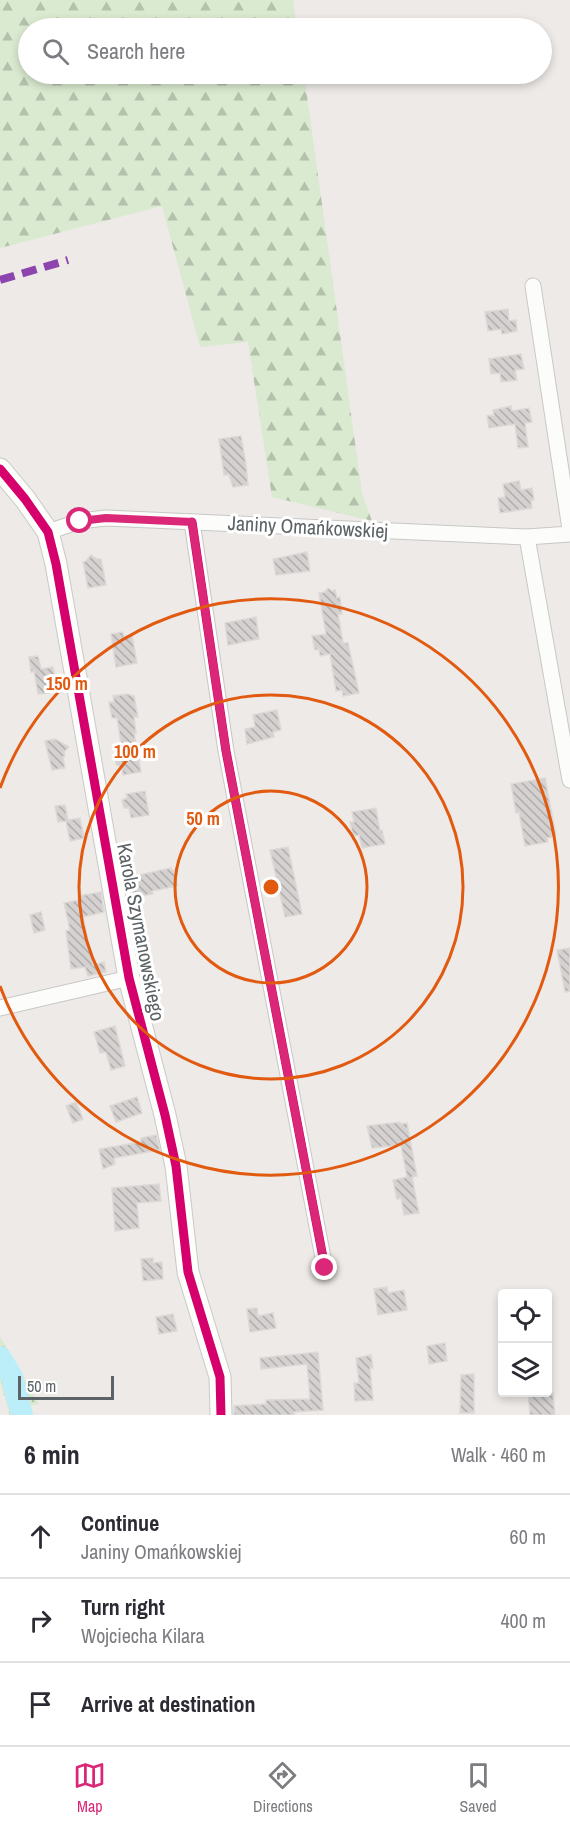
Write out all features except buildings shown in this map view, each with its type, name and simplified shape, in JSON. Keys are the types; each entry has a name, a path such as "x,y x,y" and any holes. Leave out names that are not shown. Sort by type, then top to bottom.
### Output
{"street":[{"path":"533,286 570,531"},
{"name":"Karola Szymanowskiego","path":"0,469 48,532 56,564 129,978 176,1166 188,1272 220,1377 221,1415"},
{"name":"Janiny Omańkowskiej","path":"48,532 80,521 106,518 527,537 570,531"},
{"path":"192,522 226,751 325,1268"},
{"path":"527,537 570,780"},
{"name":"Karola Szymanowskiego","path":"0,1008 129,978"}],"green space":[{"path":"0,0 293,0 296,18 18,18 18,84 305,84 362,493 372,521 272,497 248,342 200,347 162,206 0,248"},
{"path":"0,1336 39,1404 29,1406 31,1415 10,1415 0,1382"}],"waterway":[{"path":"0,1357 12,1377 22,1415"}],"marked path":[{"path":"0,280 68,260"}],"cycle path":[{"path":"0,469 48,532 56,564 129,978 176,1166 188,1272 220,1377 221,1415"},
{"path":"192,522 226,751 325,1268"}],"route":[{"path":"80,521 106,518 192,522 226,751 325,1268"}]}
